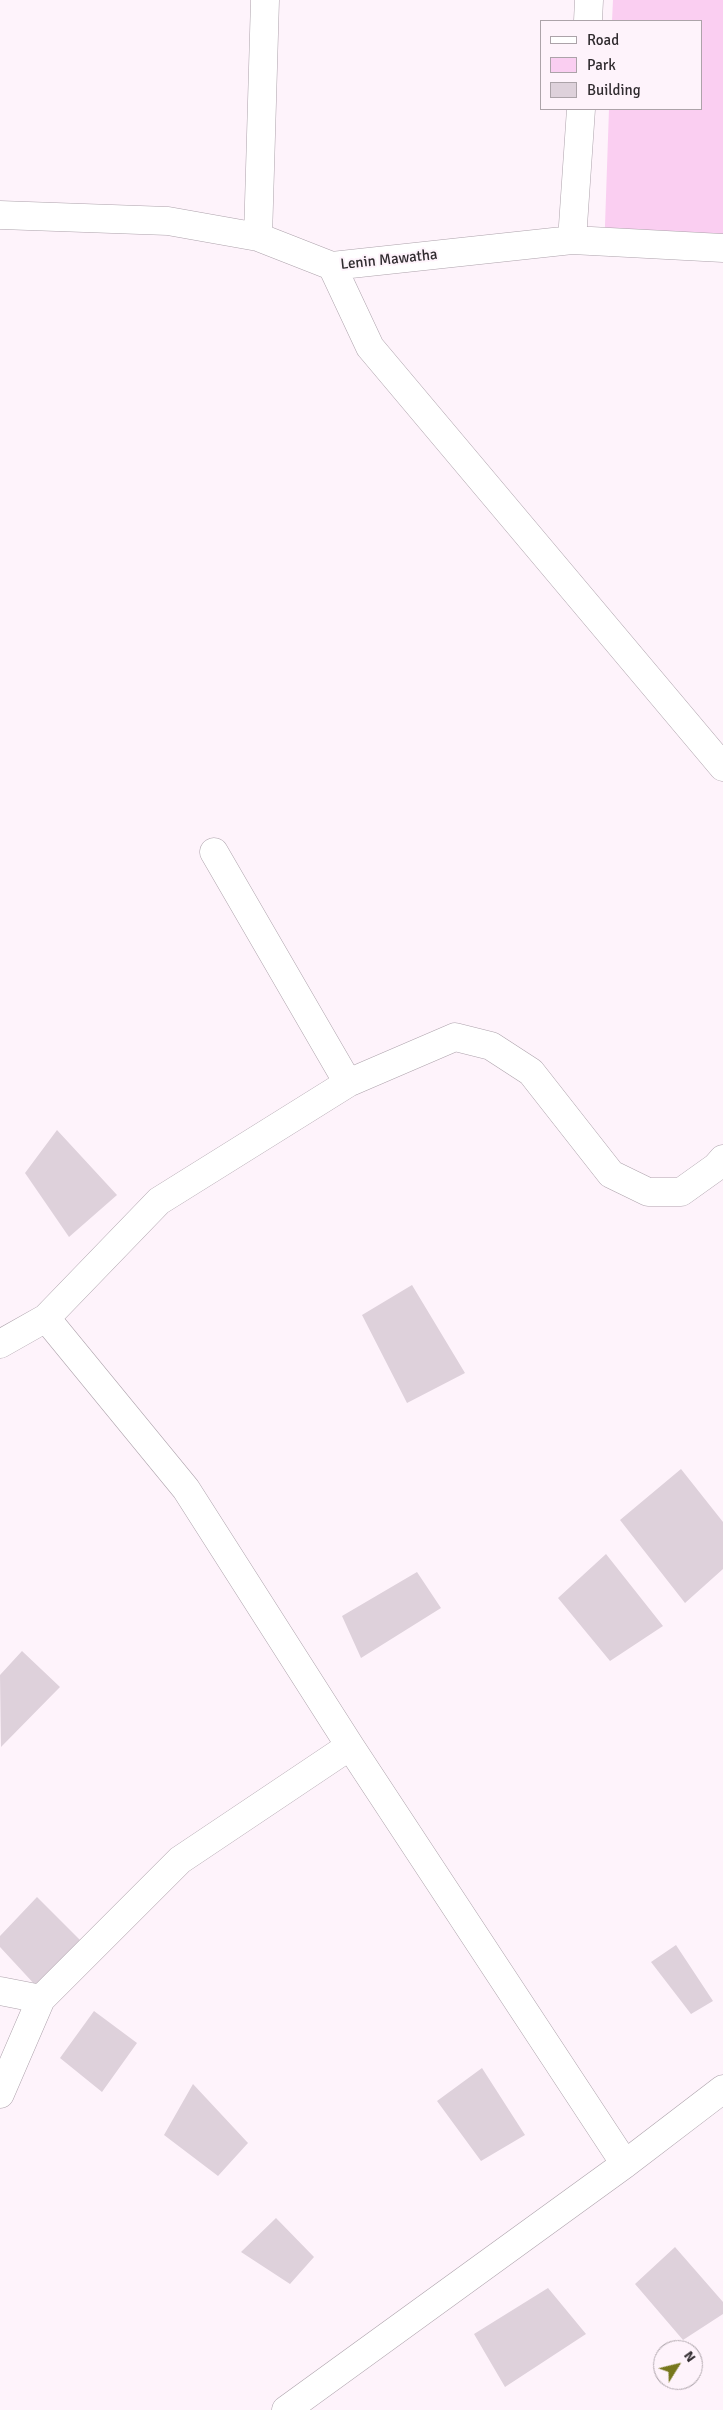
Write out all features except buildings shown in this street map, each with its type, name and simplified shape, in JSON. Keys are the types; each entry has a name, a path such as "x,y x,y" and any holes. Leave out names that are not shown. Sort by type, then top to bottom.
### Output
{"street":[{"path":"258,237 265,0"},
{"path":"588,20 589,0"},
{"path":"572,240 582,110"},
{"name":"Lenin Mawatha","path":"0,215 168,221 258,237 332,266 572,240 723,248"},
{"path":"332,266 370,347 723,767"},
{"path":"214,852 348,1083"},
{"path":"0,1344 46,1318 159,1202 348,1083 455,1037 492,1046 531,1072 611,1174 648,1192 681,1192 716,1167 723,1159"},
{"path":"46,1318 186,1489 350,1746 625,2164"},
{"path":"0,2094 40,1999 180,1860 350,1746"},
{"path":"0,1990 40,1999"},
{"path":"286,2410 625,2164 723,2089"}],"green space":[{"path":"613,0 723,0 723,241 604,254 609,110 703,110 703,20 612,20"}]}
